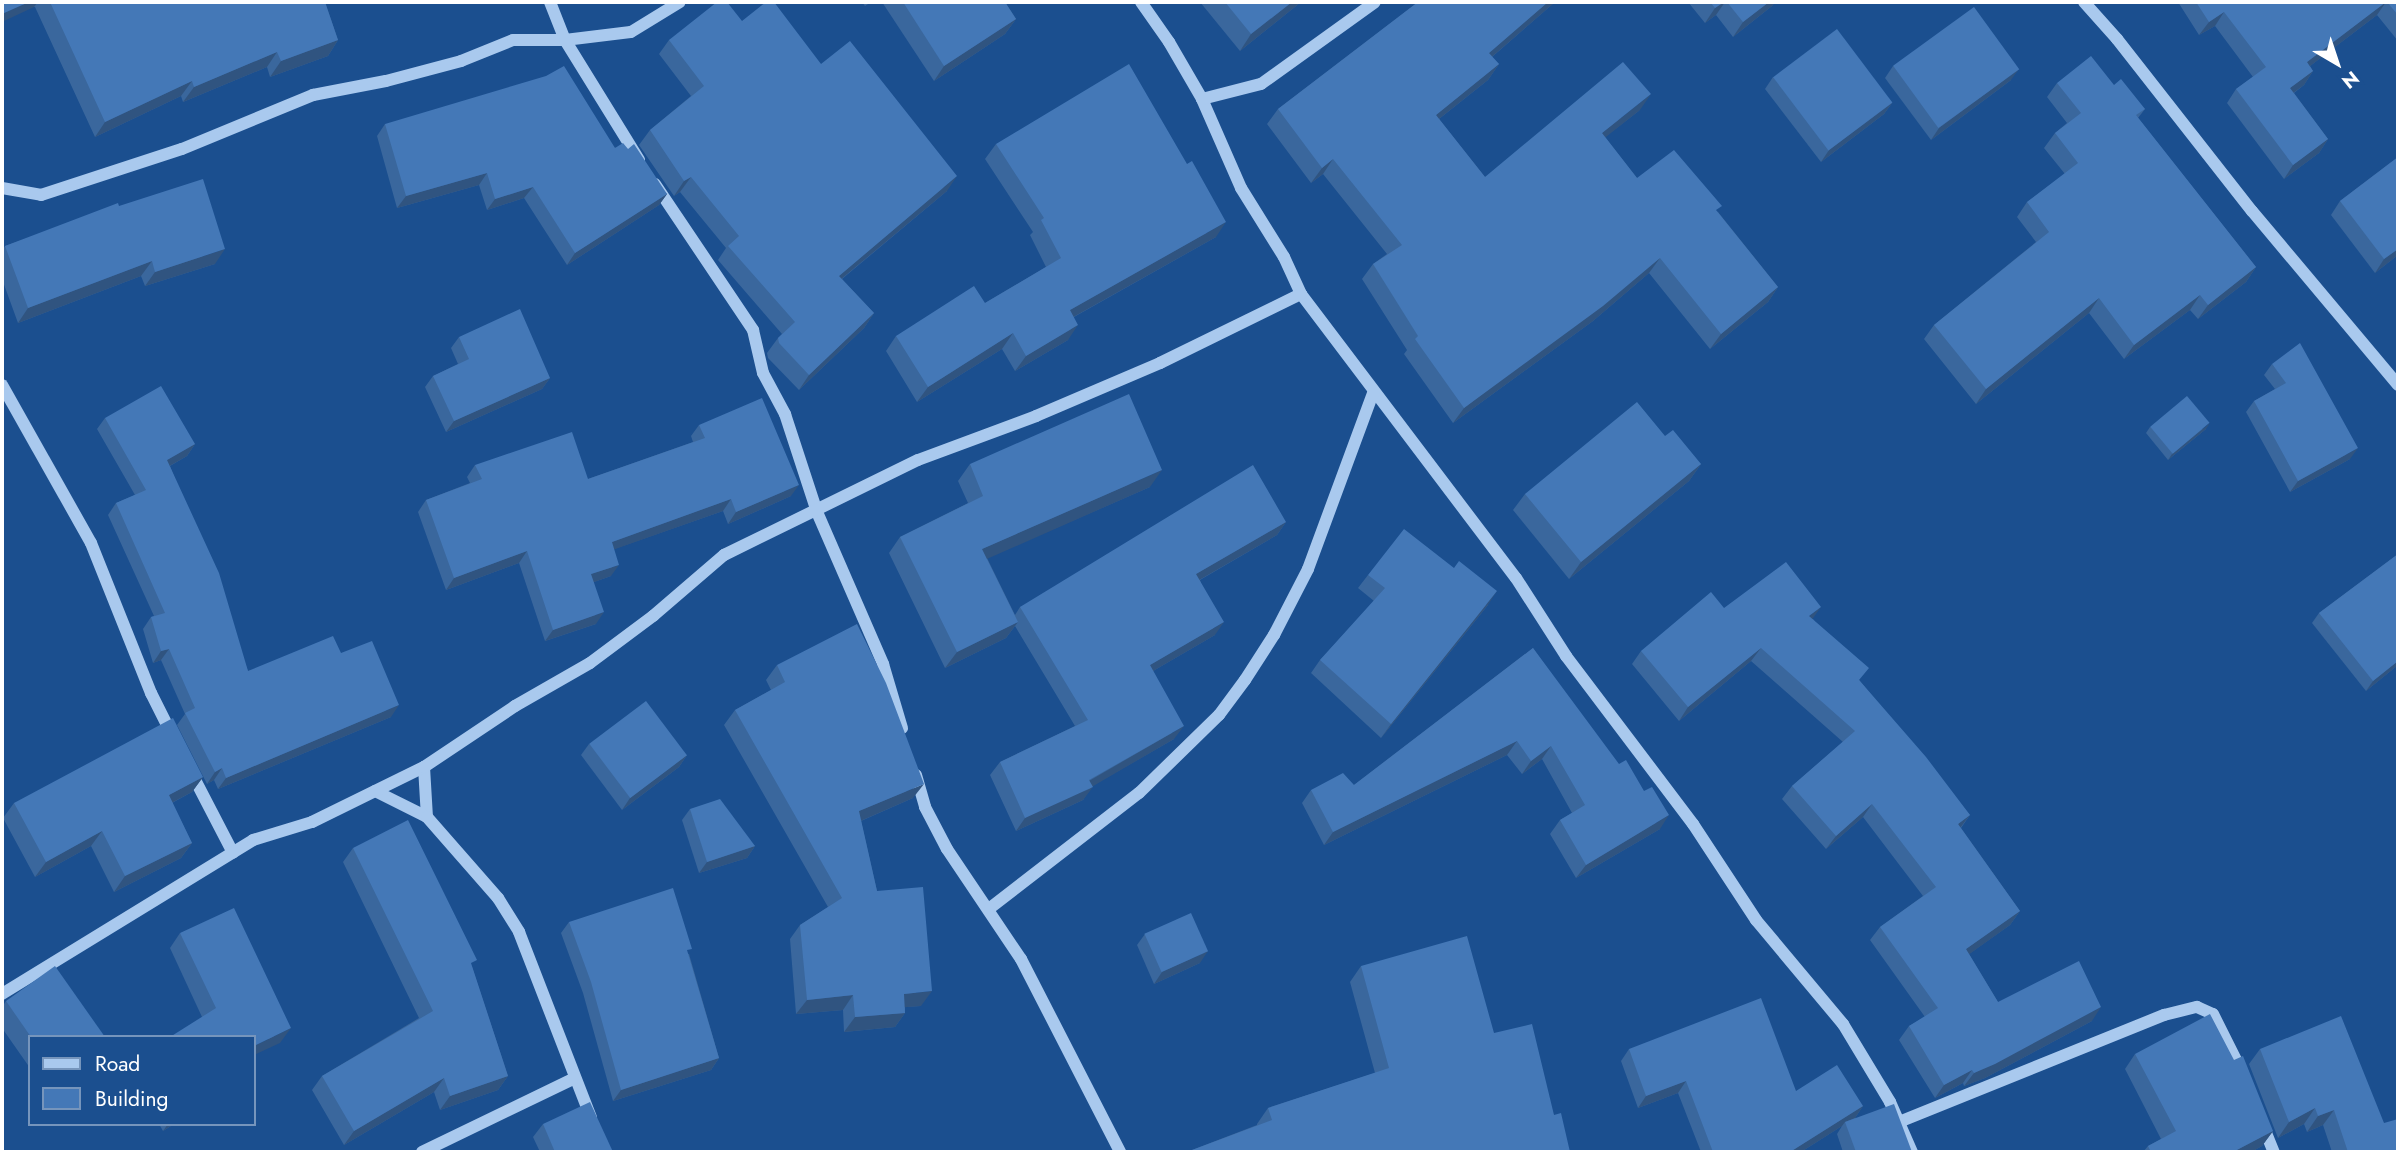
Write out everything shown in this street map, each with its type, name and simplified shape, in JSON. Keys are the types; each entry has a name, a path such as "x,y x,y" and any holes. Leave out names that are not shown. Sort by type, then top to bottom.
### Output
{"street":[{"path":"550,2 565,40 627,142 752,330 763,373 786,414 817,512 883,664 906,742"},
{"path":"2,188 41,195 160,157 313,95 386,81 461,61 513,40 565,40 631,32 680,2"},
{"path":"1140,2 1169,42 1202,99 1241,188 1284,257 1301,294 1373,393 1516,578 1566,656 1693,824 1756,920 1843,1024 1899,1122 1912,1152"},
{"path":"1202,99 1261,84 1375,2"},
{"path":"2084,2 2117,39 2269,233 2398,385"},
{"path":"2,993 253,840 312,821 424,767 514,706 590,663 653,616 724,555 817,512 918,460 1036,416 1148,369 1301,294"},
{"path":"2,385 91,543 151,693 233,853"},
{"path":"990,908 1139,793 1219,715 1274,635 1308,569 1373,393"},
{"path":"424,767 427,817"},
{"path":"914,768 925,807 947,849 990,908 1021,959 1120,1152"},
{"path":"375,790 427,817 490,887 519,932 575,1078 600,1134"},
{"path":"1899,1122 2164,1015 2197,1007 2213,1014 2235,1053 2250,1090"},
{"path":"422,1152 575,1078"},
{"path":"2259,1115 2274,1152"}],"building":[{"path":"2,2 29,2 2,14"},
{"path":"50,2 325,2 338,40 281,61 277,52 194,87 192,81 105,122"},
{"path":"717,2 727,2 742,21 766,2 774,2 821,64 850,41 957,176 839,276 874,313 809,375 779,343 778,338 795,322 728,246 739,236 691,177 684,181 650,130 704,86 669,40"},
{"path":"903,2 1005,2 1016,19 944,66"},
{"path":"1225,2 1292,2 1251,34"},
{"path":"1418,2 1548,2 1489,53 1499,64 1436,115 1485,177 1623,62 1651,94 1602,133 1637,178 1674,150 1722,206 1716,210 1778,287 1721,334 1660,258 1603,306 1464,408 1415,339 1418,336 1373,264 1402,245 1333,159 1322,168 1278,109"},
{"path":"1710,2 1724,2 1715,8"},
{"path":"1727,2 1769,2 1743,22"},
{"path":"2196,2 2386,2 2307,62 2313,71 2290,88 2328,139 2293,165 2236,89 2266,67 2224,12 2209,22"},
{"path":"2387,2 2398,2 2398,15"},
{"path":"1974,7 2019,69 1938,128 1893,66"},
{"path":"1837,29 1892,102 1828,151 1773,77"},
{"path":"2091,56 2114,85 2121,79 2145,109 2136,115 2256,267 2208,305 2200,295 2134,345 2099,298 1986,389 1934,325 2049,232 2027,202 2078,163 2055,133 2081,113 2057,83"},
{"path":"1129,64 1187,164 1192,161 1226,222 1070,310 1078,325 1026,356 1013,333 928,387 896,336 974,286 985,303 1061,258 1041,220 1044,218 996,144"},
{"path":"564,66 615,148 623,143 628,149 634,144 667,194 575,253 533,187 495,199 487,173 406,196 385,124 546,76"},
{"path":"2398,157 2398,249 2384,259 2340,201"},
{"path":"203,179 225,249 155,272 152,261 28,308 5,246 118,203 119,206"},
{"path":"520,309 550,378 454,421 433,376 469,359 459,337"},
{"path":"2300,343 2358,448 2298,481 2254,401 2286,383 2272,364"},
{"path":"161,386 195,444 167,460 219,573 248,671 333,636 341,653 372,641 399,705 226,778 222,768 215,772 185,713 195,708 169,649 161,651 151,617 165,613 116,503 146,490 105,418"},
{"path":"1129,394 1162,470 982,549 1018,622 957,652 900,537 983,496 970,464"},
{"path":"2187,396 2209,423 2173,454 2150,427"},
{"path":"762,398 799,485 736,512 731,499 612,542 619,565 591,574 604,612 553,630 527,551 454,578 426,500 482,479 475,465 572,432 588,479 705,438 699,425"},
{"path":"1637,402 1665,436 1673,430 1701,464 1581,562 1525,494"},
{"path":"1253,465 1286,522 1196,574 1224,622 1150,665 1184,726 1089,780 1093,787 1025,818 1000,762 1088,720 1020,607"},
{"path":"1404,529 1454,568 1459,561 1497,591 1391,724 1320,660 1385,588 1368,575"},
{"path":"2398,554 2398,661 2373,681 2319,613"},
{"path":"1786,562 1821,607 1809,616 1869,668 1859,680 1926,757 1970,815 1958,824 2020,911 1966,949 1998,1002 2079,961 2101,1007 1995,1064 1974,1073 1972,1070 1944,1085 1909,1026 1938,1008 1880,927 1936,887 1872,804 1836,836 1792,786 1855,731 1761,648 1688,707 1641,651 1711,592 1724,608"},
{"path":"857,624 886,683 924,784 859,811 877,891 923,887 932,991 904,994 905,1013 855,1017 853,995 807,1000 800,925 842,898 735,710 785,682 777,665"},
{"path":"1533,648 1619,764 1626,760 1644,791 1652,787 1669,815 1586,865 1560,820 1585,805 1551,746 1531,761 1517,741 1333,832 1311,790 1343,773 1354,785"},
{"path":"646,701 687,755 630,798 589,744"},
{"path":"173,718 203,777 169,795 192,843 125,876 102,831 46,862 14,803"},
{"path":"720,799 755,846 707,862 690,809"},
{"path":"408,820 477,960 471,963 508,1076 450,1096 444,1078 354,1131 322,1076 433,1011 353,848"},
{"path":"673,888 692,949 687,950 719,1058 621,1090 591,982 569,922"},
{"path":"234,908 291,1028 256,1045 256,1035 173,1035 216,1008 180,933"},
{"path":"1191,913 1208,951 1161,972 1144,934"},
{"path":"1467,936 1494,1033 1532,1024 1554,1115 1561,1113 1570,1152 1192,1152 1272,1120 1268,1108 1389,1068 1361,966"},
{"path":"55,966 104,1035 30,1035 6,1001"},
{"path":"1761,998 1796,1091 1837,1065 1863,1106 1790,1152 1713,1152 1686,1081 1646,1096 1629,1049"},
{"path":"2210,1014 2234,1060 2243,1056 2273,1131 2233,1152 2151,1152 2148,1146 2176,1131 2135,1054"},
{"path":"2341,1016 2384,1123 2398,1119 2398,1152 2348,1152 2334,1110 2318,1116 2315,1108 2289,1122 2260,1049"},
{"path":"590,1102 613,1152 555,1152 543,1124"},
{"path":"1894,1104 1912,1152 1856,1152 1845,1122"}]}
